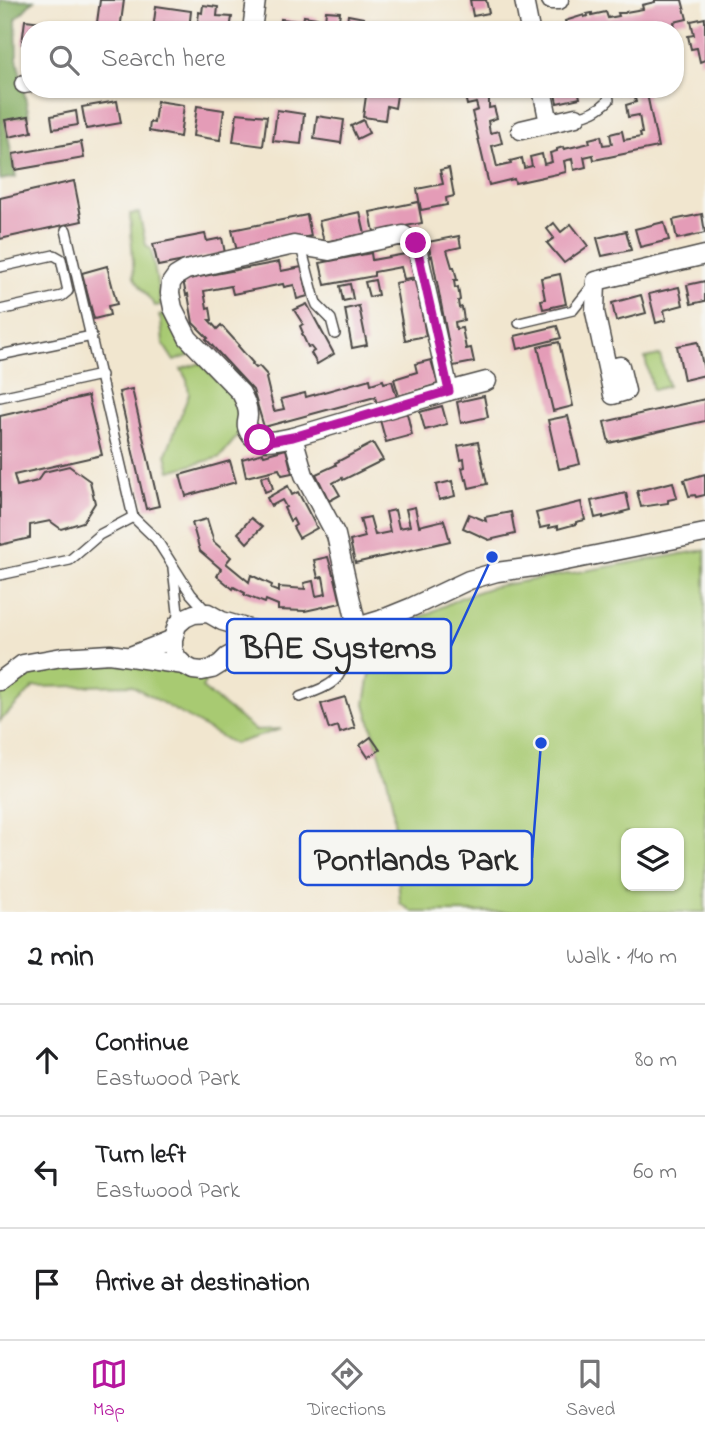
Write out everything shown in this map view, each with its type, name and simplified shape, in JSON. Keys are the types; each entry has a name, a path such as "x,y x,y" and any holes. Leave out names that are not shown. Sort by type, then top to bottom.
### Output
{"street":[{"path":"253,21 256,0"},
{"path":"524,0 528,21"},
{"path":"551,0 559,0"},
{"path":"544,98 549,123"},
{"path":"521,130 576,117"},
{"path":"449,391 416,243 403,235 329,251 294,246 186,270 171,283 173,308 188,338 241,393 247,402 247,428 260,440 293,437 487,381"},
{"path":"608,369 595,312 596,281 705,255"},
{"path":"293,437 304,475 336,535 348,629"},
{"path":"175,632 173,649 177,658 193,670 202,671 212,669 227,657 250,645 285,637 348,629 402,611 469,580 496,572 541,566 705,533"},
{"path":"130,656 175,632 185,618 194,614 215,617 249,629 285,637"},
{"path":"215,617 228,629 231,638 227,657"},
{"path":"0,681 23,664 62,657 110,654 184,665"}],"lane":[{"path":"576,117 591,114 601,108 609,98"},
{"path":"66,229 133,517 156,539 191,594 215,617"},
{"path":"301,247 315,300 331,319 335,334"},
{"path":"0,267 58,256 68,291 62,296 0,310"},
{"path":"519,323 573,310 596,281"},
{"path":"0,355 92,336"},
{"path":"0,397 101,375"},
{"path":"0,575 70,560 99,535 133,517"},
{"path":"172,565 178,612 175,632"},
{"path":"300,697 333,684 344,662 348,629"}],"green space":[{"path":"0,0 34,0 16,19 21,98 25,98 29,116 5,120 16,177 0,180"},
{"path":"139,213 146,245 151,249 161,305 155,306 134,278 130,214"},
{"path":"168,313 181,343 191,355 174,361 163,344 159,316"},
{"path":"660,355 668,386 653,390 645,358"},
{"path":"201,363 238,403 241,432 220,457 170,471 166,454 189,394 187,380 181,369"},
{"path":"705,550 705,912 413,912 400,903 393,809 388,782 365,704 370,674 419,618 462,597 492,587"},
{"path":"147,663 211,671 202,688 255,730 281,729 234,744 131,685 34,687 0,721 0,695 29,669"}],"building":[{"path":"100,0 124,0 121,21 97,21"},
{"path":"470,0 486,0 489,13 473,16"},
{"path":"682,0 687,19 565,21 592,13 606,12 608,18 619,16 618,13 643,9 642,5"},
{"path":"203,5 218,7 217,16 232,17 231,21 198,21 199,12 202,13"},
{"path":"156,6 191,11 190,21 154,21"},
{"path":"326,11 340,12 339,20 347,21 325,21"},
{"path":"348,15 364,18 364,21 347,21"},
{"path":"304,16 317,18 317,21 303,21"},
{"path":"705,18 705,60 700,62 697,48 691,49 688,36 694,35 691,21"},
{"path":"366,98 397,98 395,108 387,106 385,120 363,117"},
{"path":"465,98 489,98 489,108 494,107 497,118 488,121 490,133 499,131 502,143 492,146 497,167 522,158 524,168 532,166 530,157 542,154 544,164 552,162 550,153 557,149 590,143 589,139 601,136 603,145 612,144 610,134 622,131 624,140 641,137 639,115 628,117 626,105 636,102 635,98 648,98 658,147 594,160 593,155 584,157 586,167 574,170 572,159 564,161 566,172 515,183 514,179 489,185 472,112 478,110 476,103 467,105"},
{"path":"556,98 580,98 557,103"},
{"path":"117,101 121,123 86,129 82,107"},
{"path":"157,101 184,105 180,137 149,131 150,122 154,123"},
{"path":"197,106 224,110 220,140 193,136"},
{"path":"277,110 304,114 301,144 273,141"},
{"path":"76,111 78,125 53,129 51,116"},
{"path":"237,113 267,116 263,146 233,142"},
{"path":"29,116 32,132 9,137 5,120"},
{"path":"317,116 344,120 341,143 314,139"},
{"path":"363,120 369,133 357,139 351,126"},
{"path":"81,142 84,158 15,170 13,154"},
{"path":"449,168 454,196 446,198 447,205 421,210 417,189 443,184 440,170"},
{"path":"74,181 82,221 0,239 0,198"},
{"path":"418,202 422,223 374,232 370,212"},
{"path":"360,212 365,234 324,242 319,221"},
{"path":"702,214 705,233 677,239 673,220"},
{"path":"307,215 311,236 237,251 232,230"},
{"path":"664,222 669,240 640,247 635,229"},
{"path":"554,223 561,232 571,224 588,246 564,263 547,243 554,238 547,229"},
{"path":"626,231 631,250 602,256 597,238"},
{"path":"205,234 207,241 222,238 225,253 158,266 153,244"},
{"path":"459,236 461,247 447,250 454,267 457,280 454,280 455,288 458,287 459,308 462,307 464,320 455,322 456,329 462,328 466,349 471,348 474,362 453,366 428,242"},
{"path":"371,253 372,260 411,253 416,277 404,279 401,267 374,272 374,276 325,285 320,263"},
{"path":"279,262 281,271 302,267 308,296 297,299 294,285 284,287 283,284 233,294 231,286 204,291 207,308 210,307 212,320 209,320 217,329 221,325 252,364 256,368 259,366 268,376 266,378 274,411 284,409 281,399 305,393 306,397 370,379 371,384 383,380 384,383 392,381 397,398 377,404 375,397 264,427 253,390 193,323 183,280"},
{"path":"107,266 117,304 108,306 110,315 94,319 82,273"},
{"path":"560,274 566,304 543,309 541,300 545,299 541,278"},
{"path":"416,279 426,336 405,340 395,283"},
{"path":"375,280 378,295 369,297 365,282"},
{"path":"705,281 705,301 691,304 687,285"},
{"path":"350,284 353,299 343,301 340,286"},
{"path":"679,287 683,305 664,310 666,320 656,323 649,294"},
{"path":"641,295 646,313 616,321 612,303"},
{"path":"307,304 334,354 317,364 311,353 314,351 308,347 302,334 300,326 303,324 294,310"},
{"path":"359,306 367,345 352,348 345,309"},
{"path":"557,326 561,338 518,349 515,336"},
{"path":"559,342 573,406 553,411 538,347"},
{"path":"698,342 705,375 684,380 677,346"},
{"path":"431,360 438,384 399,396 394,379 417,372 415,364"},
{"path":"132,389 159,506 146,509 119,392"},
{"path":"88,396 102,455 14,475 17,486 37,481 44,472 69,466 90,481 95,503 83,522 61,529 50,521 30,525 30,538 0,545 0,416"},
{"path":"484,396 488,417 461,423 457,402"},
{"path":"705,399 705,421 609,443 604,422"},
{"path":"442,406 447,424 425,430 420,412"},
{"path":"407,413 412,435 386,442 380,420"},
{"path":"568,416 580,464 559,469 548,420"},
{"path":"478,442 487,484 469,488 462,468 465,467 464,459 461,460 458,446"},
{"path":"373,443 383,460 333,483 340,495 329,501 316,474"},
{"path":"286,449 292,473 282,475 279,469 246,477 242,459"},
{"path":"230,461 236,482 186,496 180,475"},
{"path":"705,474 705,495 689,496 684,480"},
{"path":"269,475 273,489 265,492 261,477"},
{"path":"452,481 455,496 439,500 436,485"},
{"path":"673,482 677,498 668,500 668,503 641,507 637,491"},
{"path":"288,486 292,495 298,492 317,528 299,538 293,527 296,525 293,519 290,521 282,500 271,506 267,498"},
{"path":"626,493 630,510 595,518 591,501"},
{"path":"581,502 585,520 558,529 558,526 540,528 536,513"},
{"path":"415,507 419,526 444,520 450,541 355,563 350,541 365,537 360,519 370,517 375,535 390,532 386,512 395,510 399,528 410,526 406,509"},
{"path":"511,512 515,534 489,540 463,528 469,514 486,521 485,517"},
{"path":"251,518 262,527 247,543 238,533"},
{"path":"207,519 214,542 231,557 226,563 249,582 251,575 272,585 271,589 279,592 279,587 305,589 304,583 313,581 316,596 326,594 323,577 318,578 314,560 328,557 341,603 305,611 278,610 278,605 266,600 265,603 244,595 245,593 234,587 233,589 217,576 221,569 200,551 192,523"},
{"path":"345,697 355,728 340,733 338,726 329,729 321,704"},
{"path":"371,737 380,750 368,757 360,745"}],"place":[{"name":"BAE Systems","path":"492,557"},
{"name":"Pontlands Park","path":"541,743"}],"route":[{"path":"260,440 293,437 449,391 416,243"}]}
